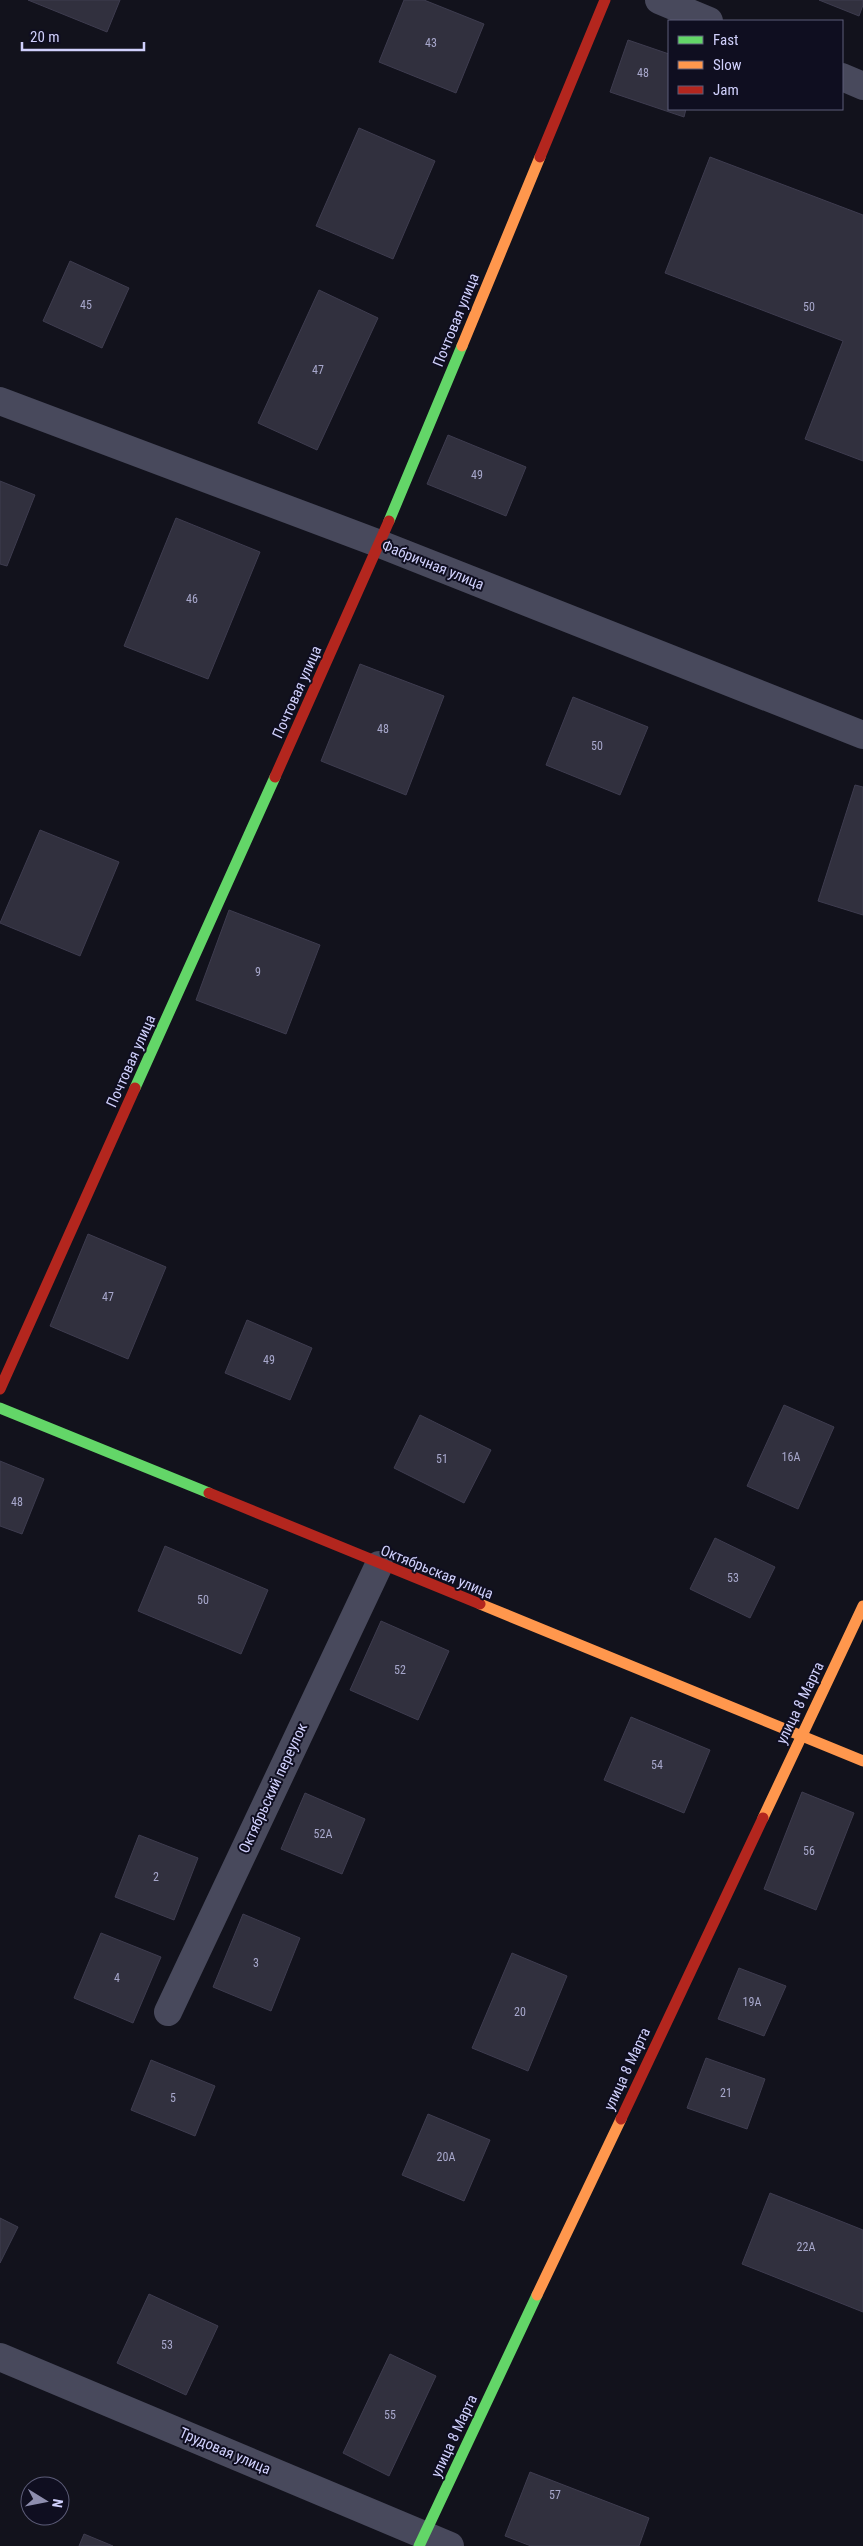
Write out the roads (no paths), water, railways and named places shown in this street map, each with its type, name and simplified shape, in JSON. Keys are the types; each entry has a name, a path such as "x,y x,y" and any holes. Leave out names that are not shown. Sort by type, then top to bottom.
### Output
{"street":[{"name":"Почтовая улица","path":"0,1389 380,544 605,0"},
{"path":"658,0 707,20"},
{"path":"843,77 863,86"},
{"name":"Фабричная улица","path":"0,400 380,544 863,735"},
{"name":"Октябрьская улица","path":"0,1408 379,1565 863,1761"},
{"name":"Октябрьский переулок","path":"168,2012 379,1565"},
{"name":"улица 8 Марта","path":"422,2540 863,1606"},
{"name":"Трудовая улица","path":"0,2356 422,2540 450,2546"}]}
